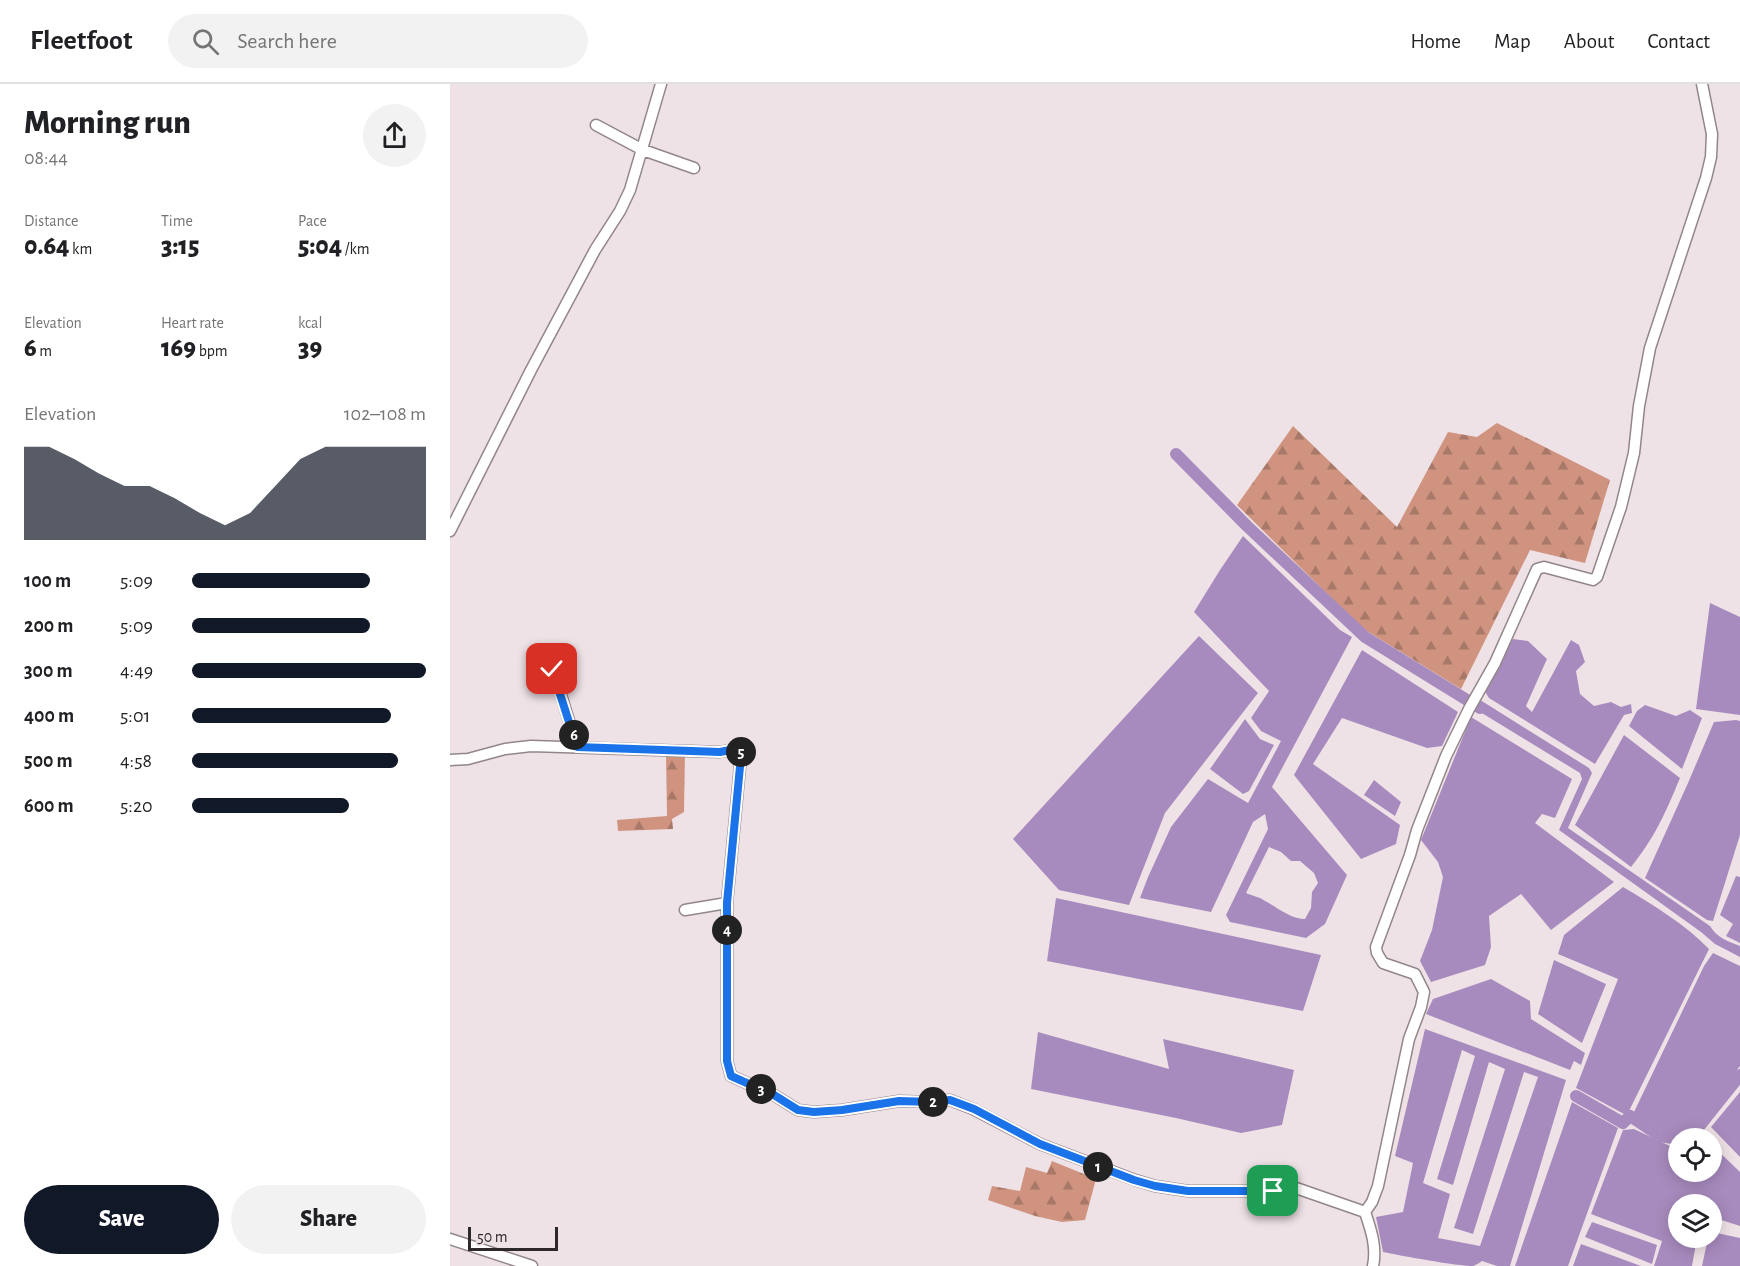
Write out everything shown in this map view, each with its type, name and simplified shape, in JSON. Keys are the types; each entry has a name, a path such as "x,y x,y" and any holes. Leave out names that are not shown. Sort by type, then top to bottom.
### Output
{"street":[{"path":"450,531 520,391 595,250 620,211 630,190 661,84"},
{"path":"1365,1212 1378,1186 1409,1039 1424,992 1415,974 1383,963 1376,947 1446,756 1495,663 1537,569 1544,567 1593,580 1597,576 1621,507 1634,453 1639,406 1650,348 1711,157 1712,134 1702,84"},
{"path":"596,125 643,150 694,168"},
{"path":"552,669 577,747"},
{"path":"450,760 468,759 505,748 531,746 720,752 740,748 727,903 728,1069 731,1076 736,1079 774,1095 798,1110 814,1112 899,1101 950,1100 974,1109 1040,1144 1155,1186 1198,1191 1273,1191 1287,1187 1296,1188 1365,1212"},
{"path":"685,910 727,903"},
{"path":"1365,1212 1376,1254 1373,1266"},
{"path":"450,1239 531,1266"}],"green space":[{"path":"1497,423 1610,480 1585,563 1530,550 1461,689 1362,628 1237,505 1293,426 1397,527 1448,432 1477,437"},
{"path":"685,753 684,812 672,819 673,829 618,831 617,820 667,816 666,754"},
{"path":"1052,1161 1096,1179 1085,1220 1062,1222 1035,1216 988,1200 992,1186 1020,1191 1026,1167 1047,1173"}],"shaded area":[{"path":"1243,536 1340,630 1352,637 1272,787 1347,875 1325,924 1306,938 1230,922 1226,915 1268,829 1265,814 1253,822 1211,912 1140,898 1171,827 1208,779 1248,803 1281,741 1261,731 1251,718 1269,691 1194,612","holes":["1269,847 1281,852 1291,861 1300,861 1314,873 1318,883 1312,892 1311,908 1305,919 1288,914 1246,893"]},
{"path":"1710,603 1740,617 1740,715 1696,709"},
{"path":"1199,636 1258,693 1165,813 1129,905 1059,890 1013,839"},
{"path":"1513,639 1528,641 1547,659 1526,706 1532,712 1571,640 1579,645 1585,662 1576,671 1580,694 1594,706 1611,702 1621,707 1631,704 1632,713 1624,715 1595,764 1489,698 1484,690"},
{"path":"1362,650 1458,712 1442,746 1427,748 1342,718 1313,764 1400,825 1396,844 1361,859 1294,775"},
{"path":"1477,698 1589,768 1592,773 1568,828 1710,926 1719,936 1740,946 1740,957 1715,944 1559,830 1582,779 1580,773 1472,707"},
{"path":"1645,705 1676,716 1690,710 1702,718 1682,769 1629,726 1637,711"},
{"path":"1471,717 1572,779 1555,818 1542,814 1535,823 1614,882 1551,930 1521,894 1489,916 1491,947 1485,965 1431,982 1420,961 1432,930 1443,877 1438,862 1421,840"},
{"path":"1245,719 1260,739 1274,745 1249,791 1243,794 1210,769"},
{"path":"1740,721 1740,835 1713,921 1707,920 1645,878 1714,722"},
{"path":"1624,735 1680,778 1659,825 1631,867 1575,825"},
{"path":"1374,780 1401,802 1395,816 1364,795"},
{"path":"1736,876 1740,877 1740,943 1726,936 1733,924 1720,915"},
{"path":"1623,887 1679,923 1709,949 1629,1111 1624,1114 1576,1088 1618,979 1558,954 1564,935"},
{"path":"1056,898 1321,955 1303,1011 1047,961"},
{"path":"1713,953 1740,966 1740,1066 1694,1125 1686,1128 1668,1128 1668,1134 1634,1112 1704,966"},
{"path":"1554,960 1606,984 1582,1043 1538,1014"},
{"path":"1491,979 1530,1001 1531,1019 1585,1053 1581,1065 1574,1061 1570,1070 1426,1014 1433,999"},
{"path":"1425,1029 1566,1080 1510,1266 1497,1266 1482,1261 1473,1266 1465,1266 1383,1252 1376,1217 1403,1212 1413,1163 1395,1156","holes":["1462,1050 1475,1056 1437,1179 1453,1185 1489,1062 1505,1069 1454,1228 1473,1234 1524,1072 1538,1077 1480,1246 1438,1238 1450,1194 1423,1183"]},
{"path":"1038,1032 1169,1069 1163,1039 1294,1070 1282,1125 1241,1133 1031,1089"},
{"path":"1740,1092 1740,1157 1722,1138 1722,1128 1711,1127"},
{"path":"1572,1102 1618,1128 1568,1266 1515,1266"},
{"path":"1634,1129 1668,1145 1668,1182 1722,1182 1722,1155 1740,1172 1740,1226 1722,1220 1722,1194 1668,1194 1668,1248 1695,1248 1692,1266 1654,1266 1662,1241 1591,1214 1623,1130"},
{"path":"1592,1222 1657,1245 1652,1264 1585,1237"},
{"path":"1722,1234 1740,1238 1740,1266 1702,1266 1706,1248 1722,1248"},
{"path":"1581,1244 1641,1266 1573,1266"}],"waterway":[{"path":"1176,454 1247,526 1365,637 1480,708"},
{"path":"1576,1096 1623,1123 1630,1116 1660,1136 1673,1138 1697,1129 1740,1075"}],"route":[{"path":"552,669 577,747 720,752 740,748 727,903 727,1061 731,1076 774,1095 798,1110 814,1112 899,1101 950,1100 974,1109 1040,1144 1155,1186 1188,1191 1273,1191"}]}
